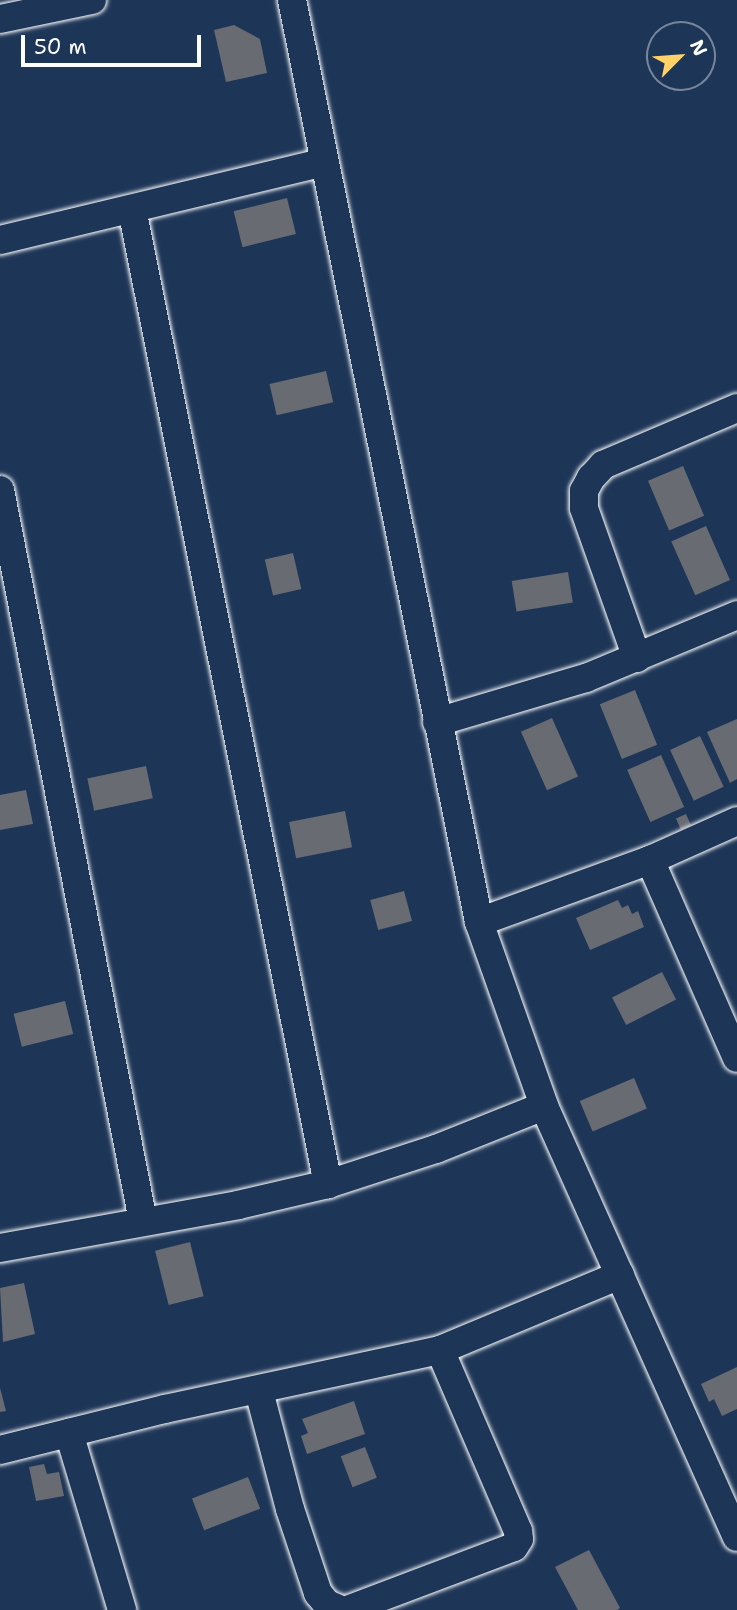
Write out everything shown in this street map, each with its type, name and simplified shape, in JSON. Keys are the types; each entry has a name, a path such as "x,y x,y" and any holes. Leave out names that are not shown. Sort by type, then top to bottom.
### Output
{"street":[{"path":"0,19 92,0"},
{"path":"292,0 479,922 544,1106 737,1537"},
{"path":"0,240 324,162"},
{"path":"132,209 328,1184"},
{"path":"637,658 584,508 584,491 603,465 737,408"},
{"path":"0,491 144,1222"},
{"path":"437,722 586,677 737,615"},
{"path":"479,922 650,860 737,821"},
{"path":"650,860 737,1058"},
{"path":"0,1248 238,1205 328,1184 425,1153 544,1106"},
{"path":"0,1450 440,1350 620,1275"},
{"path":"347,1610 514,1546 519,1539 440,1350"},
{"path":"259,1391 290,1509 318,1593 327,1604 341,1610"},
{"path":"69,1433 122,1610"}],"building":[{"path":"234,25 260,39 267,73 226,82 214,30"},
{"path":"287,198 296,234 243,247 234,211"},
{"path":"326,371 333,402 277,415 269,384"},
{"path":"683,466 704,516 669,531 648,481"},
{"path":"706,526 730,580 695,595 671,541"},
{"path":"293,553 301,589 273,596 265,560"},
{"path":"568,572 573,603 517,612 512,581"},
{"path":"635,690 657,745 622,759 600,704"},
{"path":"552,718 578,776 547,790 521,732"},
{"path":"737,719 737,779 730,783 707,732"},
{"path":"700,736 724,787 694,801 670,750"},
{"path":"661,755 684,807 650,822 627,770"},
{"path":"146,766 153,798 94,811 87,778"},
{"path":"26,790 33,824 0,830 0,795"},
{"path":"345,811 352,847 296,858 289,822"},
{"path":"686,814 691,825 681,829 676,818"},
{"path":"404,891 412,921 378,930 370,900"},
{"path":"618,900 622,908 628,905 632,914 638,911 644,927 590,950 576,918"},
{"path":"662,972 676,1000 626,1025 612,997"},
{"path":"65,1001 73,1034 22,1047 14,1014"},
{"path":"634,1078 647,1108 593,1131 580,1101"},
{"path":"190,1242 204,1296 169,1305 155,1251"},
{"path":"24,1283 35,1334 3,1342 0,1288"},
{"path":"737,1367 737,1409 722,1416 714,1399 709,1402 701,1384"},
{"path":"0,1388 6,1411 0,1412"},
{"path":"354,1401 365,1434 307,1454 301,1436 308,1433 302,1419"},
{"path":"365,1447 377,1478 353,1487 341,1456"},
{"path":"44,1464 47,1474 59,1472 64,1496 36,1501 29,1467"},
{"path":"248,1477 260,1509 204,1530 192,1499"},
{"path":"589,1550 620,1608 617,1610 578,1610 555,1567"}]}
